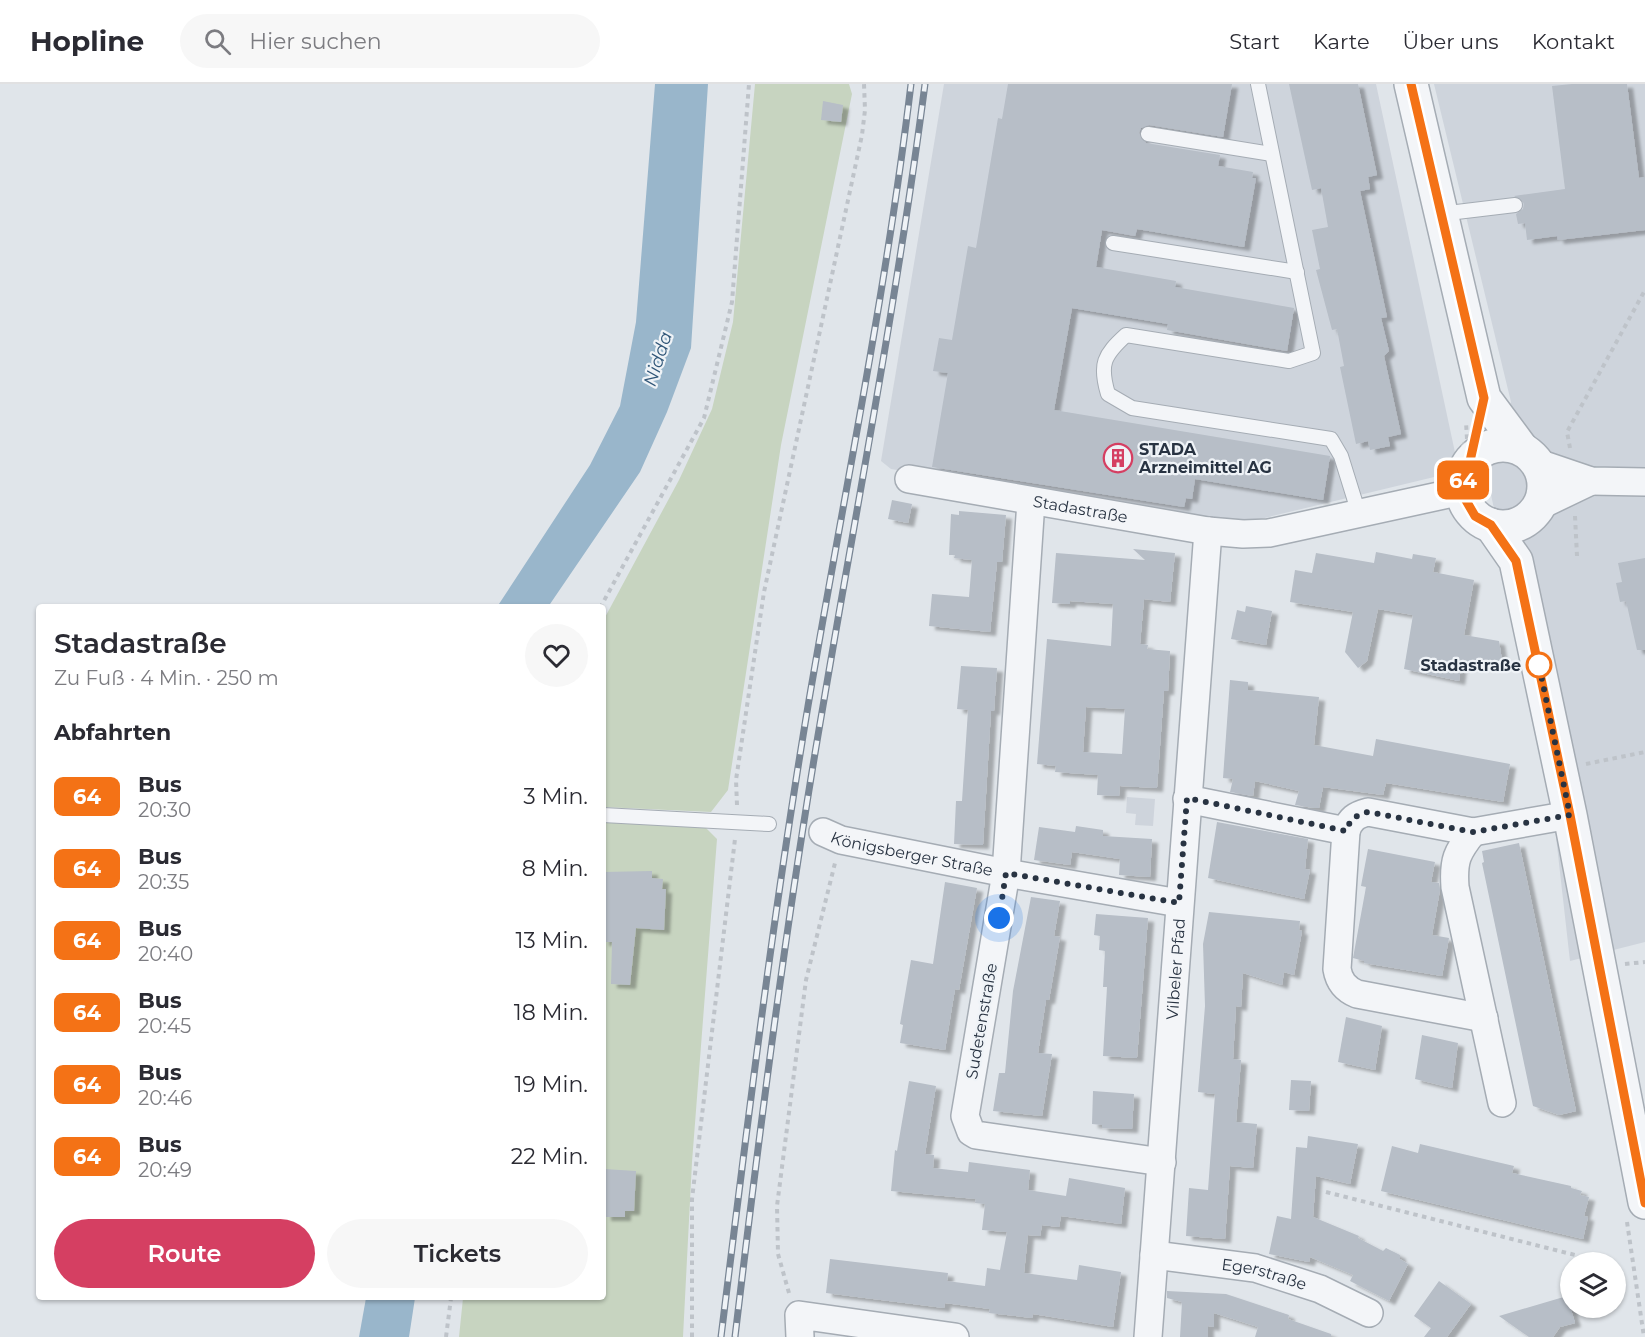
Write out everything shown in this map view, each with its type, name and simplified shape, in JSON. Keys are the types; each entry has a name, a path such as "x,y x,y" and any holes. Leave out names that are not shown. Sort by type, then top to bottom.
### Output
{"street":[{"path":"1411,84 1484,398 1529,456 1545,484 1532,513 1516,561"},
{"path":"1484,398 1466,476 1468,507 1475,516 1491,525 1516,561 1570,815 1645,1202"},
{"path":"1466,476 1482,450 1492,446 1508,445 1591,481 1645,482"},
{"name":"Stadastraße","path":"909,479 1208,531 1257,535 1359,514 1466,476"},
{"path":"1491,525 1511,526 1591,481"},
{"name":"Sudetenstraße","path":"1031,501 1006,873 965,1116 967,1125 976,1135 1162,1162"},
{"name":"Vilbeler Pfad","path":"1148,1337 1208,531"},
{"path":"1187,798 1346,831"},
{"path":"1484,1018 1357,994 1344,986 1337,969 1346,831 1349,822 1358,814 1368,812 1473,832 1570,815"},
{"path":"1473,832 1458,852 1454,869 1502,1102"},
{"name":"Königsberger Straße","path":"832,836 1006,873 1179,903"},
{"name":"Egerstraße","path":"1154,1255 1255,1268 1320,1289 1369,1313"},
{"path":"799,1326 955,1337"}],"lane":[{"path":"1258,84 1313,353 1289,361 1126,335 1108,351 1101,372 1108,394 1132,408 1331,439 1341,456 1359,514"},
{"path":"1148,134 1272,154"},
{"path":"1440,214 1515,205"},
{"path":"1113,243 1297,272"},
{"path":"606,815 769,824"}],"path":[{"path":"602,604 704,418 732,302 749,84"},
{"path":"692,1337 692,1198 737,822 736,780 764,592 862,135 865,110 864,84"},
{"path":"1571,459 1567,432 1645,290"},
{"path":"1575,514 1577,556"},
{"path":"1583,765 1645,752"},
{"path":"799,1326 778,1254 777,1206 806,980 832,836"},
{"path":"1625,964 1645,962"},
{"path":"1326,1192 1563,1252"},
{"path":"446,1337 451,1300"}],"shaded area":[{"name":"STADA Arzneimittel AG","path":"944,84 1376,84 1459,471 1256,520 1175,516 891,469 881,461"},
{"path":"1434,84 1645,84 1645,942 1570,961 1548,766 1485,466 1511,402"},
{"path":"1127,797 1155,799 1153,826 1135,825 1136,814 1126,813"}],"green space":[{"path":"755,84 849,84 852,94 781,445 728,790 711,812 606,807 606,615 679,480 712,409 733,322"},
{"path":"606,821 705,827 717,839 692,1162 683,1337 459,1337 463,1300 606,1300"}],"water":[{"name":"Nidda","path":"655,84 708,84 691,348 667,412 640,472 550,604 499,604 590,465 620,406 636,322"},
{"path":"366,1300 415,1300 409,1337 359,1337"}],"building":[{"path":"1008,84 1232,84 1223,137 1149,125 1141,128 1139,133 1146,143 1220,155 1218,166 1253,172 1252,178 1256,178 1244,247 1137,229 1135,236 1102,230 1096,267 1176,281 1175,287 1294,308 1287,351 1167,330 1168,324 1072,308 1054,410 1330,456 1323,500 1195,479 1192,499 1186,498 1184,507 932,467 948,373 933,371 939,338 952,340 968,246 976,248 998,118 1002,119"},
{"path":"1289,84 1358,84 1377,175 1368,177 1370,189 1360,191 1387,317 1381,318 1389,351 1384,356 1401,434 1388,437 1390,446 1370,450 1368,441 1356,444 1340,367 1344,366 1337,329 1332,330 1316,270 1320,269 1312,230 1328,227 1321,188 1312,190"},
{"path":"1627,84 1639,178 1645,177 1645,230 1558,240 1557,236 1527,240 1525,223 1518,224 1516,214 1523,209 1524,203 1514,196 1565,189 1552,86"},
{"path":"823,101 843,105 841,122 821,120"},
{"path":"892,500 912,504 908,523 888,519"},
{"path":"959,511 1006,515 1002,562 997,562 990,632 929,626 932,594 969,597 972,560 954,558 955,555 949,555 951,514 959,515"},
{"path":"1133,549 1175,553 1170,602 1144,599 1140,644 1148,645 1147,649 1170,651 1168,691 1164,691 1157,788 1120,786 1119,796 1097,795 1098,775 1055,772 1056,766 1037,764 1047,639 1111,646 1113,604 1070,601 1070,604 1052,603 1056,553 1145,560","holes":["1086,707 1125,709 1122,754 1083,752"]},
{"path":"1376,552 1412,559 1413,554 1436,558 1433,572 1474,580 1464,635 1499,641 1503,667 1462,660 1459,681 1404,669 1413,615 1378,609 1367,661 1358,668 1345,652 1353,612 1290,602 1295,570 1312,573 1316,553 1374,563"},
{"path":"1645,558 1645,650 1637,650 1626,601 1620,602 1616,583 1622,582 1618,563"},
{"path":"1246,606 1272,611 1266,645 1231,639 1237,610 1245,612"},
{"path":"961,666 997,668 994,711 991,711 983,845 954,844 956,801 962,801 968,710 957,709"},
{"path":"1230,680 1248,682 1248,690 1319,697 1314,745 1373,756 1376,739 1510,764 1503,802 1386,783 1383,795 1323,787 1319,808 1295,805 1299,791 1255,781 1253,796 1230,792 1233,779 1223,778"},
{"path":"1217,822 1308,839 1305,869 1310,870 1304,899 1208,878"},
{"path":"1076,826 1103,830 1103,836 1152,839 1150,877 1119,875 1120,859 1072,852 1070,865 1034,860 1039,827 1075,832"},
{"path":"1519,843 1576,1111 1559,1115 1533,1106 1482,863 1484,862 1482,851"},
{"path":"1368,849 1435,862 1431,882 1439,883 1440,890 1432,935 1449,938 1442,976 1364,963 1364,961 1353,958 1366,887 1361,886"},
{"path":"652,871 652,878 663,879 662,889 666,889 664,930 636,928 630,985 611,984 612,942 606,942 606,872"},
{"path":"945,882 977,888 959,990 955,989 945,1050 900,1043 903,1025 900,1024 911,960 933,964"},
{"path":"1031,897 1060,901 1054,936 1060,937 1049,1000 1046,1000 1038,1053 1052,1054 1042,1116 993,1111 999,1073 1005,1073 1013,991"},
{"path":"1209,912 1300,921 1299,930 1302,931 1294,975 1284,972 1282,985 1243,973 1241,1007 1236,1006 1233,1059 1241,1060 1236,1122 1257,1124 1253,1168 1230,1166 1225,1239 1186,1236 1189,1188 1208,1190 1215,1094 1198,1092 1205,1006 1203,944"},
{"path":"1096,914 1148,918 1137,1058 1103,1056 1107,987 1103,987 1105,951 1099,950 1100,936 1094,935"},
{"path":"1346,1017 1382,1026 1375,1070 1338,1062"},
{"path":"1422,1035 1458,1043 1452,1088 1415,1079"},
{"path":"1291,1080 1311,1081 1309,1111 1289,1110"},
{"path":"909,1081 936,1086 925,1154 934,1155 933,1168 968,1172 969,1162 1030,1170 1028,1190 1066,1196 1069,1178 1125,1188 1121,1224 1061,1216 1059,1227 1042,1225 1040,1236 1028,1235 1024,1273 1077,1280 1079,1265 1121,1272 1113,1327 1033,1314 1032,1318 989,1313 990,1309 945,1303 944,1308 826,1293 830,1259 948,1273 947,1281 985,1286 987,1268 1000,1270 1007,1232 982,1230 985,1204 975,1203 976,1199 891,1191 895,1150 897,1151"},
{"path":"1093,1091 1134,1094 1132,1129 1102,1128 1102,1125 1092,1124"},
{"path":"1308,1136 1358,1144 1350,1184 1316,1176 1313,1217 1359,1236 1358,1238 1383,1251 1386,1248 1400,1255 1400,1259 1408,1264 1389,1301 1350,1281 1353,1275 1310,1257 1309,1262 1269,1254 1277,1216 1291,1219 1296,1147 1307,1148"},
{"path":"1420,1144 1514,1166 1512,1173 1571,1186 1571,1188 1582,1191 1580,1195 1589,1197 1584,1216 1588,1217 1583,1239 1381,1191 1392,1146 1418,1153"},
{"path":"606,1169 636,1171 634,1211 625,1211 625,1217 606,1217"},
{"path":"1439,1281 1471,1304 1447,1337 1424,1337 1431,1328 1414,1316"},
{"path":"1167,1291 1226,1294 1289,1315 1288,1319 1331,1334 1331,1337 1255,1337 1258,1327 1214,1313 1214,1327 1208,1326 1208,1337 1180,1337 1182,1302 1167,1298"},
{"path":"1560,1298 1560,1318 1574,1318 1575,1323 1560,1327 1553,1337 1529,1337 1499,1316"}],"railway":[{"path":"721,1337 783,863 808,706 877,318 911,84"},
{"path":"735,1337 786,942 823,706 890,318 925,84"}],"bus line":[{"name":"64","path":"1411,84 1467,334 1484,398 1470,461 1462,482 1462,491 1468,507 1475,516 1491,525 1516,561 1570,815 1645,1203"}],"place":[{"name":"STADA Arzneimittel AG","path":"1118,458"},
{"name":"Stadastraße","path":"1539,665"}],"route":[{"path":"999,918 1006,873 1179,903 1187,798 1346,831 1349,822 1358,814 1368,812 1381,812 1473,832 1570,815 1539,665"}]}
